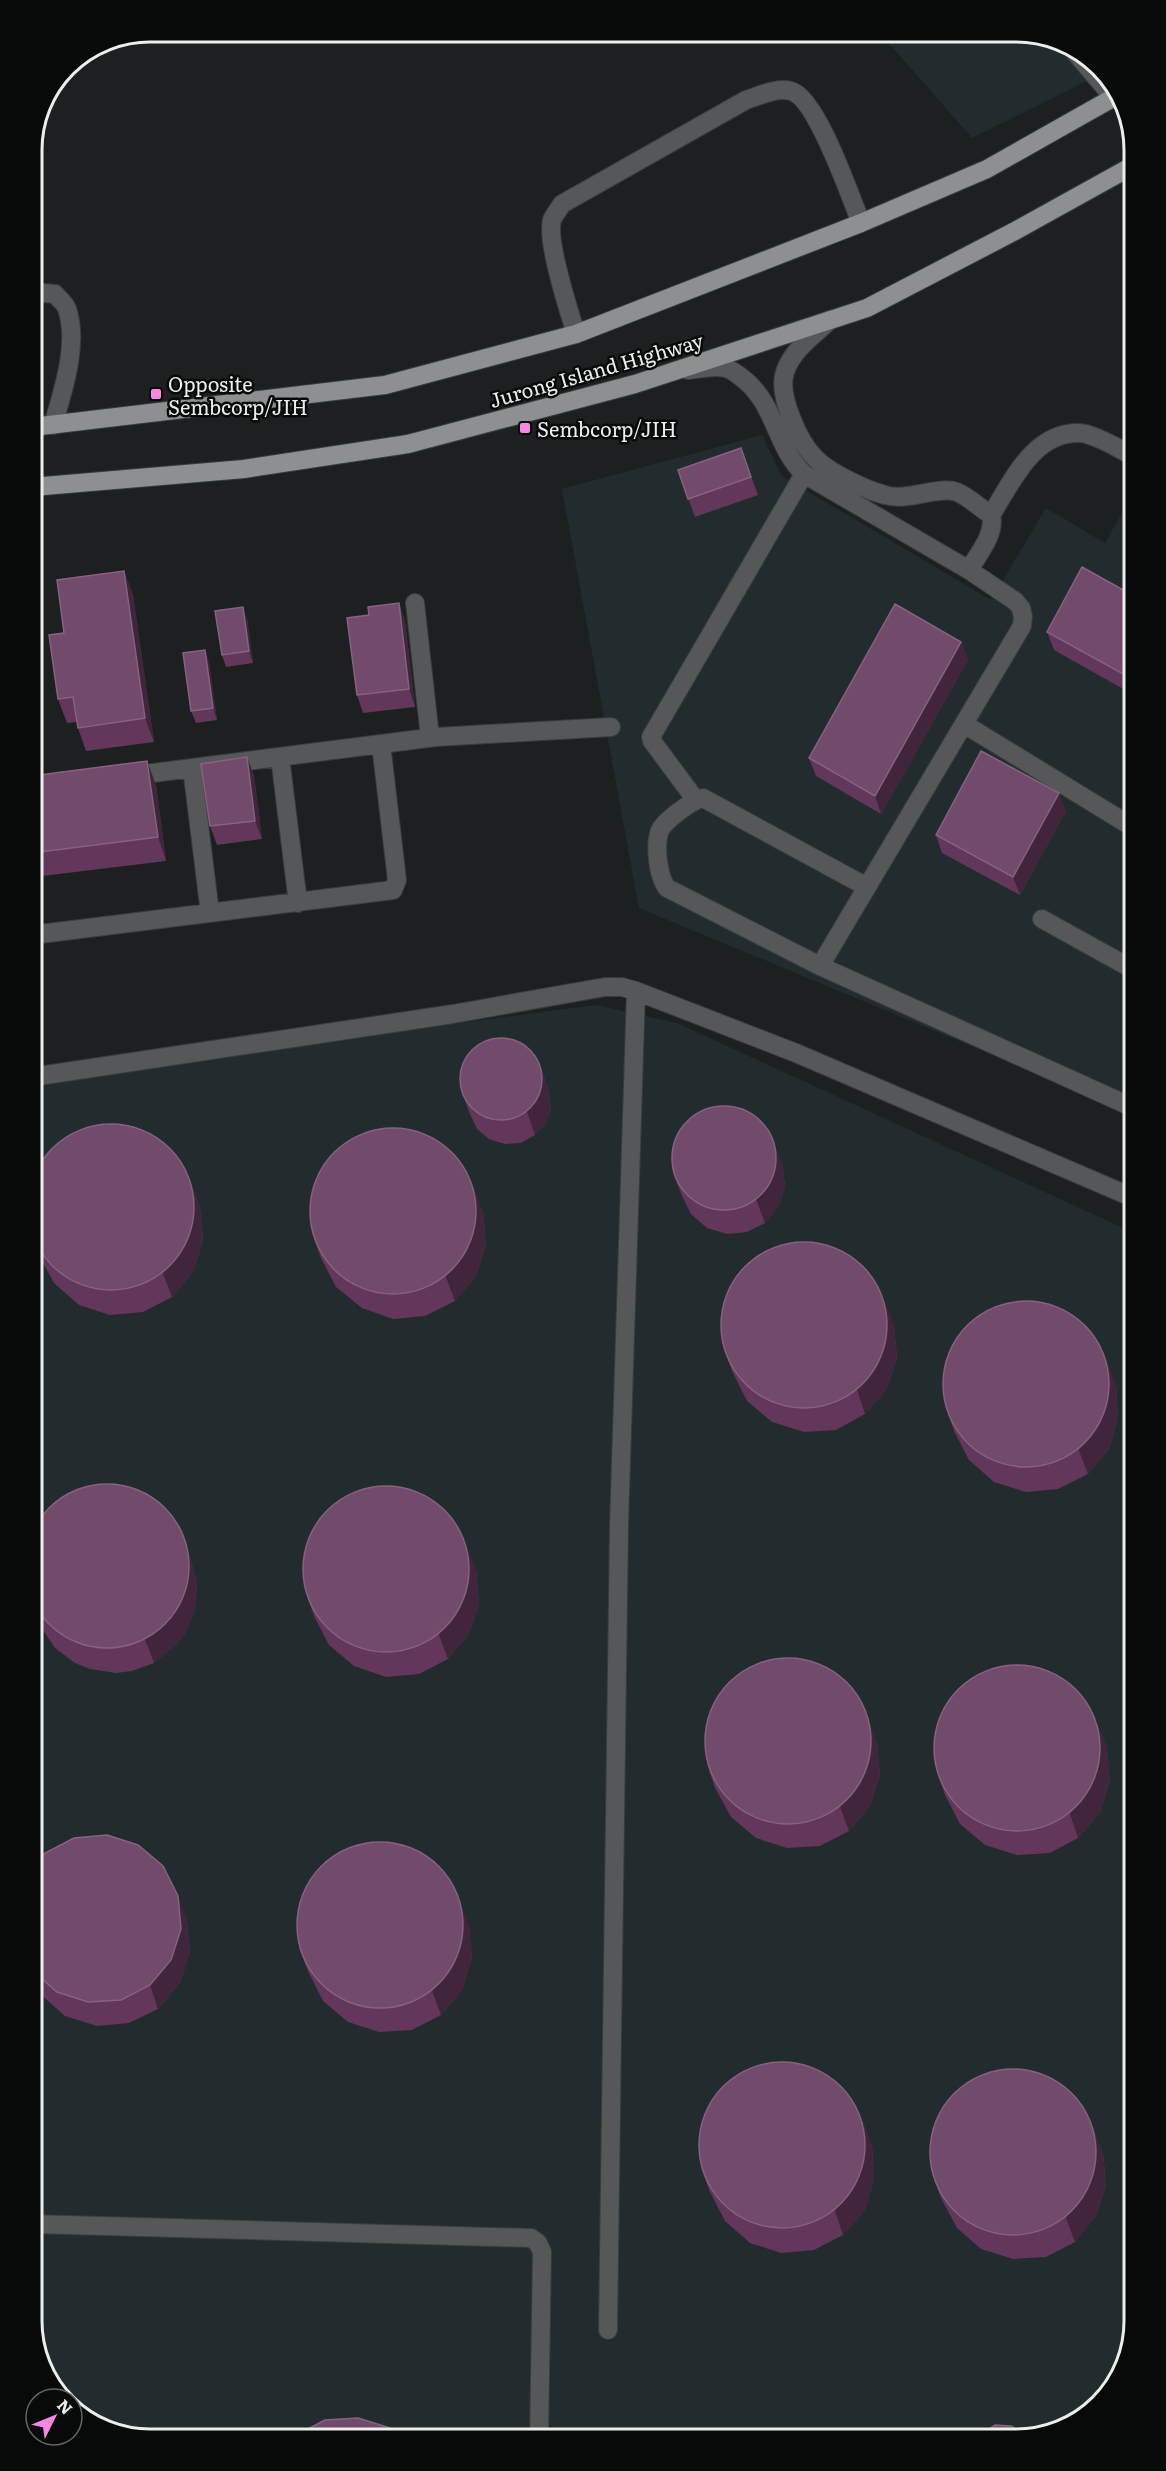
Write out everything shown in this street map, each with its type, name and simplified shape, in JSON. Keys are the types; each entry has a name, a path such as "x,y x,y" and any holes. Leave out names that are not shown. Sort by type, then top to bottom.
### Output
{"main road":[{"name":"Jurong Island Highway","path":"42,426 385,385 576,334 861,223 987,169 1111,98"},
{"name":"Jurong Island Highway","path":"42,486 244,469 408,444 635,384 877,303 1124,171"}],"street":[{"path":"576,334 562,291 552,242 552,220 562,204 746,100 777,90 792,91 802,99 818,119 861,223"},
{"path":"42,293 55,294 66,306 71,330 66,378 53,425"},
{"path":"830,320 794,354 785,372 783,391 791,417 816,460 836,473 883,495 897,498 947,491 956,492 991,515 993,521 990,534 969,570"},
{"path":"674,371 724,367 752,385 764,400 793,460 804,474 969,570 1015,601 1021,608 1022,626 820,966"},
{"path":"991,515 1028,457 1045,442 1081,432 1124,452"},
{"path":"695,799 651,737 804,474"},
{"path":"415,603 430,737"},
{"path":"964,724 1124,822"},
{"path":"112,778 430,737 611,727"},
{"path":"42,934 389,891 396,886 381,744"},
{"path":"280,757 298,903"},
{"path":"192,768 210,913"},
{"path":"867,887 710,800 695,799 662,826 658,833 659,874 667,888 820,966 1124,1103"},
{"path":"1042,918 1124,964"},
{"path":"42,1076 453,1014 605,987 622,987 795,1053 1124,1194"},
{"path":"608,2330 619,1537 636,991"},
{"path":"42,2224 531,2238 538,2243 542,2252 539,2429"}],"shaded area":[{"path":"888,42 1023,42 1037,44 1064,53 1076,60 1095,77 972,138"},
{"path":"762,435 782,476 991,600 1046,508 1105,543 1124,509 1124,1112 1113,1105 639,908 562,489"},
{"path":"596,1005 677,1023 1124,1228 1124,2328 1113,2369 1097,2392 1076,2411 1057,2421 1037,2427 1016,2429 143,2429 102,2418 84,2406 84,2387 64,2387 50,2362 44,2342 42,2321 42,1077"}],"building":[{"path":"741,448 751,477 688,499 678,470"},
{"path":"1082,567 1124,590 1124,674 1047,632"},
{"path":"124,571 145,718 78,728 73,697 58,699 49,635 64,633 57,580"},
{"path":"399,603 409,689 357,695 347,618 369,615 368,607"},
{"path":"895,604 961,642 875,796 809,758"},
{"path":"243,607 249,651 222,655 215,611"},
{"path":"205,650 213,708 191,711 183,653"},
{"path":"981,751 1059,793 1013,877 936,835"},
{"path":"247,757 255,821 210,826 201,764"},
{"path":"147,761 158,837 42,852 42,775"},
{"path":"501,1038 517,1041 530,1050 539,1063 542,1079 539,1095 530,1108 517,1117 501,1120 485,1117 472,1108 463,1095 460,1079 463,1063 472,1050 485,1041"},
{"path":"724,1106 744,1110 761,1121 772,1138 776,1158 772,1178 761,1195 744,1206 724,1210 704,1206 687,1195 676,1178 672,1158 676,1138 687,1121 704,1110"},
{"path":"111,1124 143,1130 170,1148 188,1175 194,1207 188,1239 170,1266 143,1284 111,1290 79,1284 52,1266 42,1253 42,1161 52,1148 79,1130"},
{"path":"393,1128 425,1134 452,1152 470,1179 476,1211 470,1243 452,1270 425,1288 393,1294 361,1288 334,1270 316,1243 310,1211 316,1179 334,1152 361,1134"},
{"path":"804,1242 836,1248 863,1266 881,1293 887,1325 881,1357 863,1384 836,1402 804,1408 772,1402 745,1384 727,1357 721,1325 727,1293 745,1266 772,1248"},
{"path":"1026,1301 1058,1307 1085,1325 1103,1352 1109,1384 1103,1416 1085,1443 1058,1461 1026,1467 994,1461 967,1443 949,1416 943,1384 949,1352 967,1325 994,1307"},
{"path":"107,1484 123,1486 152,1498 165,1508 175,1521 187,1550 189,1566 187,1582 175,1611 165,1624 138,1641 107,1648 91,1646 62,1634 42,1615 42,1517 62,1498 76,1491"},
{"path":"386,1486 418,1492 445,1510 463,1537 469,1569 463,1601 445,1628 418,1646 386,1652 354,1646 327,1628 309,1601 303,1569 309,1537 327,1510 354,1492"},
{"path":"788,1658 820,1664 847,1682 865,1709 871,1741 865,1773 847,1800 820,1818 788,1824 756,1818 729,1800 711,1773 705,1741 711,1709 729,1682 756,1664"},
{"path":"1017,1665 1049,1671 1076,1689 1094,1716 1100,1748 1094,1780 1076,1807 1049,1825 1017,1831 985,1825 958,1807 940,1780 934,1748 940,1716 958,1689 985,1671"},
{"path":"107,1835 138,1845 163,1866 178,1896 181,1929 171,1960 150,1985 121,2000 88,2002 57,1992 42,1979 42,1856 74,1838"},
{"path":"380,1842 412,1848 439,1866 457,1893 463,1925 457,1957 439,1984 412,2002 380,2008 348,2002 321,1984 303,1957 297,1925 303,1893 321,1866 348,1848"},
{"path":"782,2062 814,2068 841,2086 859,2113 865,2145 859,2177 841,2204 814,2222 782,2228 750,2222 723,2204 705,2177 699,2145 705,2113 723,2086 750,2068"},
{"path":"1013,2069 1045,2075 1072,2093 1090,2120 1096,2152 1090,2184 1072,2211 1045,2229 1013,2235 981,2229 954,2211 936,2184 930,2152 936,2120 954,2093 981,2075"},
{"path":"358,2418 391,2429 308,2429 325,2420"},
{"path":"995,2425 1011,2426 1016,2429 1016,2429 989,2429"}],"place":[{"name":"Opposite Sembcorp/JIH","path":"156,394"},
{"name":"Sembcorp/JIH","path":"525,428"}]}
